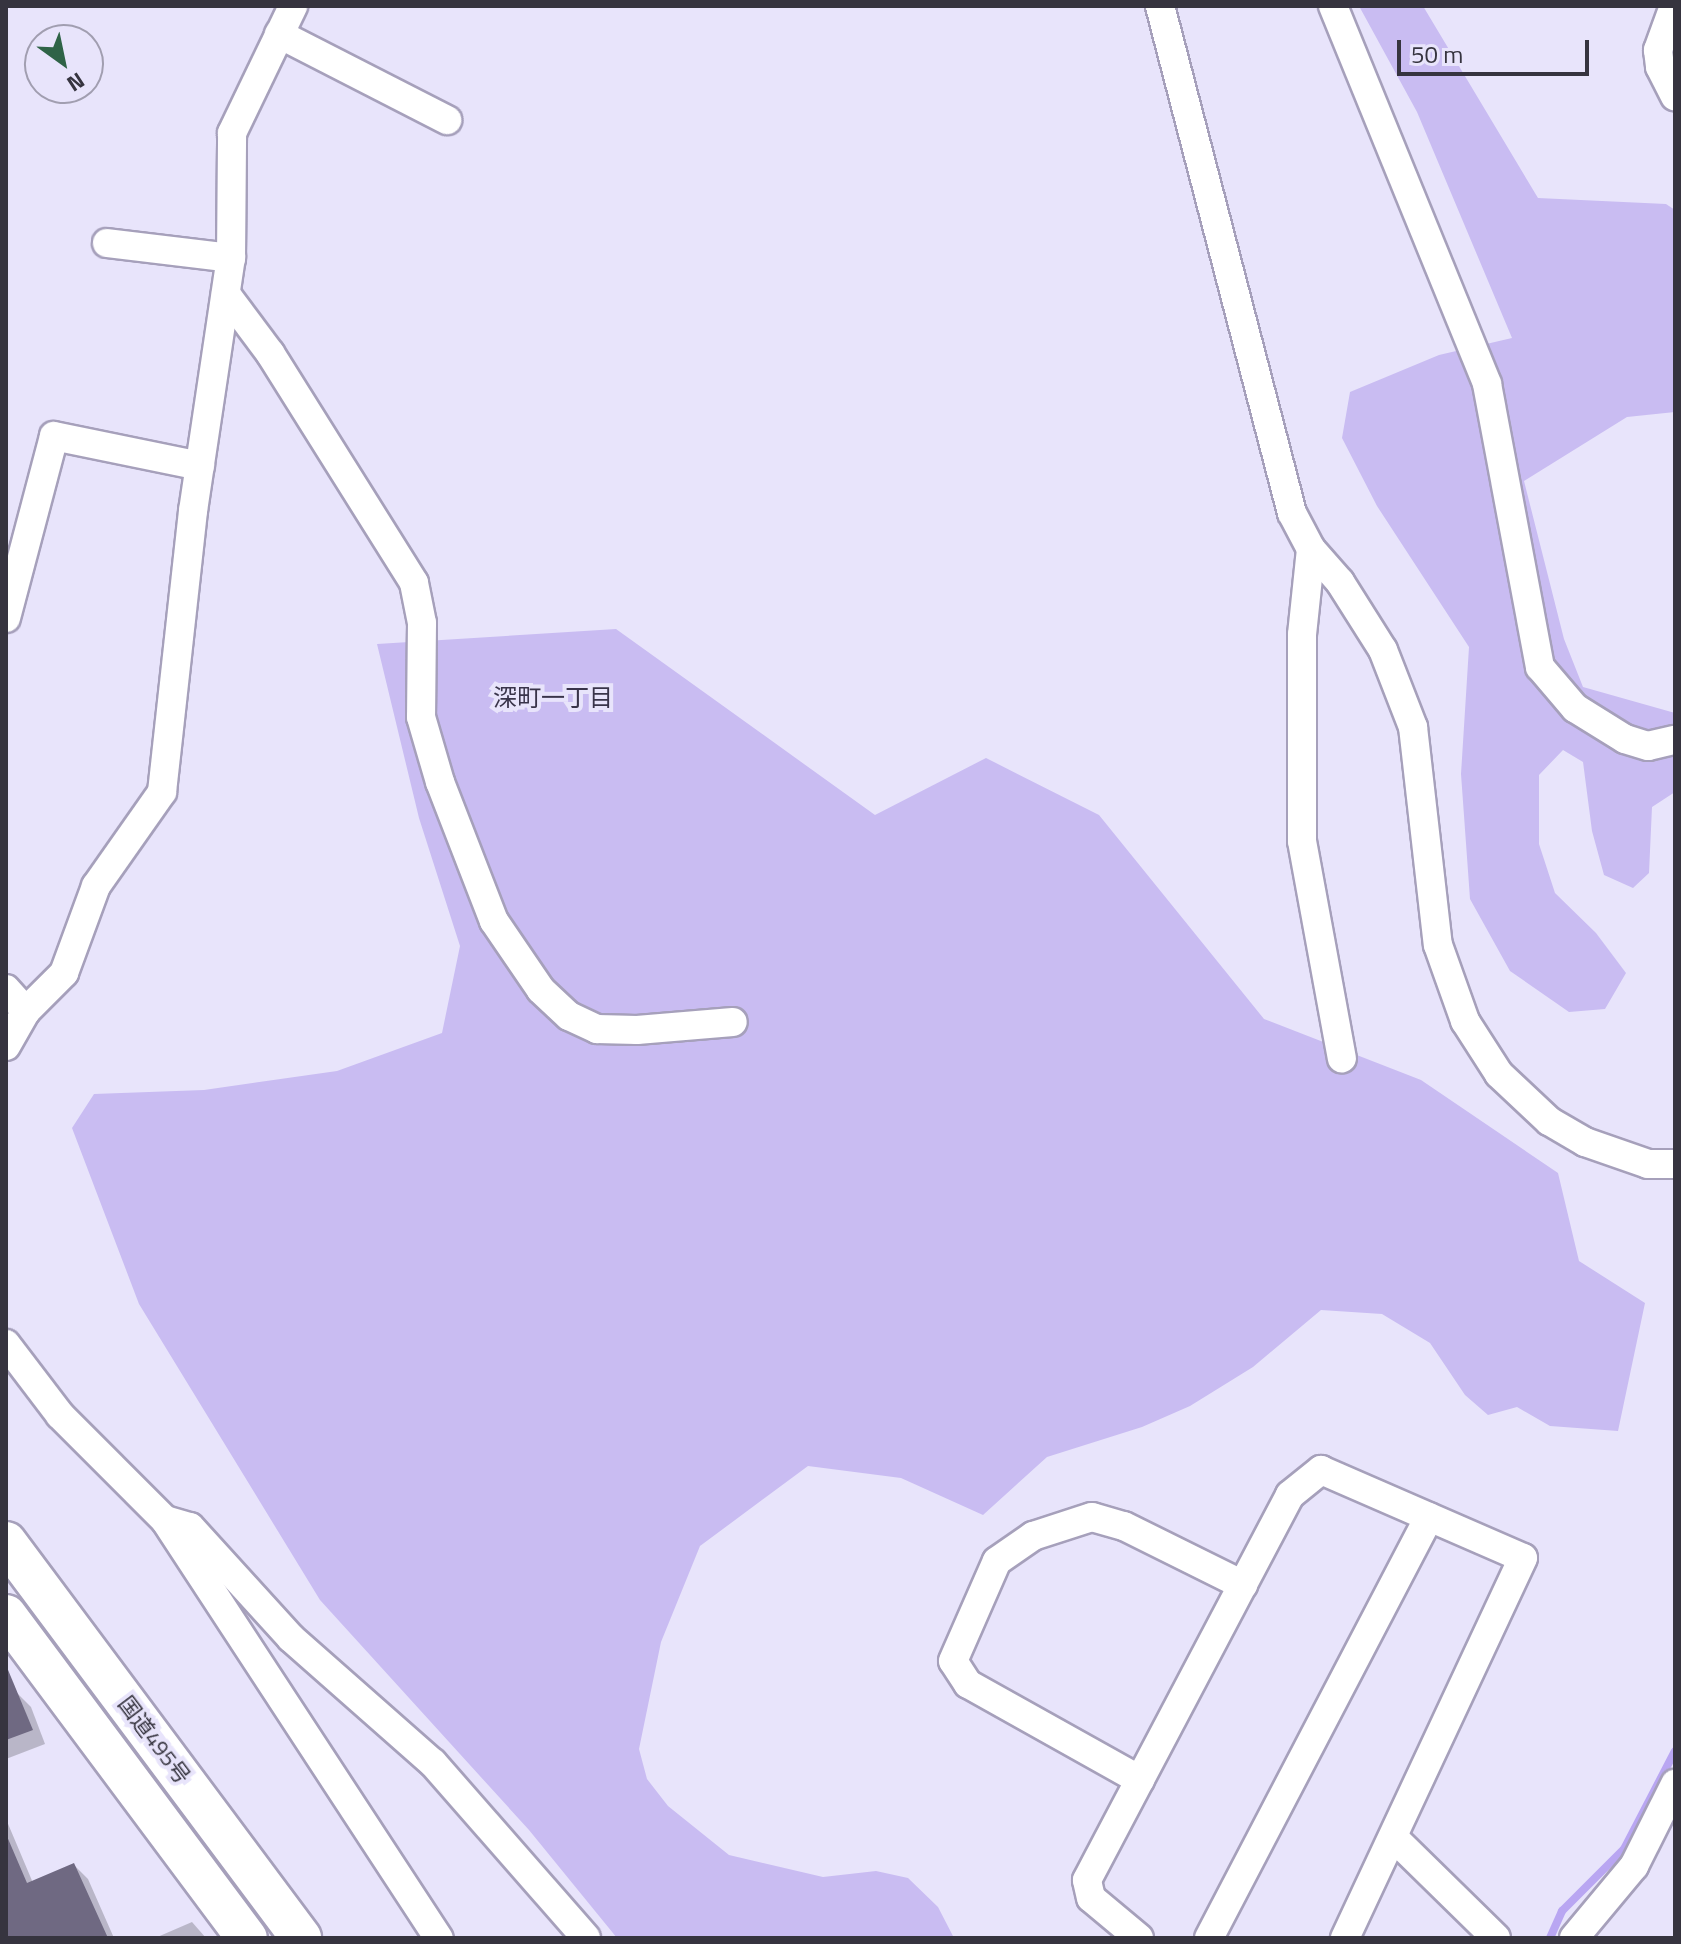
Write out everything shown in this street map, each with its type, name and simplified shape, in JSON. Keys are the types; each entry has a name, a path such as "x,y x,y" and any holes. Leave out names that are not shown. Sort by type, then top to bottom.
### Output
{"highway":[{"name":"国道495号","path":"6,1542 301,1938"},
{"name":"国道495号","path":"6,1615 247,1938"}],"street":[{"path":"6,1046 26,1011 64,973 96,886 162,792 200,466 231,258 232,133 293,6"},
{"path":"1160,6 1292,513 1311,549 1340,582 1383,650 1413,727 1438,945 1465,1021 1499,1074 1549,1121 1585,1142 1648,1164 1675,1164"},
{"path":"1333,6 1487,384 1540,667 1575,708 1625,739 1648,746 1675,740"},
{"path":"1674,6 1658,50 1660,67 1675,96"},
{"path":"279,34 447,120"},
{"path":"107,243 231,258"},
{"path":"226,294 270,353 414,583 422,623 421,717 440,782 494,921 541,990 569,1016 597,1029 637,1030 733,1022"},
{"path":"6,618 54,436 200,466"},
{"path":"1311,549 1302,635 1302,841 1342,1058"},
{"path":"6,989 26,1011"},
{"path":"6,1344 60,1415 165,1520 439,1938"},
{"path":"1139,1938 1091,1898 1087,1880 1290,1495 1321,1470 1523,1558 1345,1938"},
{"path":"1140,1780 968,1684 953,1661 997,1561 1033,1536 1092,1517 1124,1526 1243,1585"},
{"path":"1209,1938 1429,1517"},
{"path":"165,1520 190,1527 291,1638 433,1763 586,1938"},
{"path":"1574,1938 1634,1866 1675,1784"},
{"path":"1393,1837 1496,1938"}],"shaded area":[{"path":"1359,6 1423,6 1538,198 1666,204 1675,210 1675,412 1627,417 1524,481 1564,639 1583,687 1675,713 1675,792 1652,807 1649,873 1633,888 1604,875 1592,831 1583,762 1563,750 1539,775 1539,844 1555,893 1596,933 1626,973 1605,1009 1569,1012 1510,971 1470,899 1461,774 1469,647 1377,506 1342,438 1350,392 1439,355 1512,338 1417,112"},
{"path":"616,629 875,815 986,758 1099,815 1264,1019 1421,1080 1558,1173 1579,1261 1645,1303 1618,1431 1550,1426 1517,1407 1488,1415 1465,1395 1430,1343 1382,1314 1321,1310 1253,1367 1190,1406 1142,1427 1047,1457 983,1515 901,1478 808,1466 700,1546 661,1642 639,1749 647,1779 668,1806 729,1855 823,1877 876,1871 908,1878 938,1907 954,1938 617,1938 529,1830 320,1600 139,1304 72,1128 94,1094 204,1090 337,1071 442,1033 460,946 419,818 377,644"}],"building":[{"path":"6,1665 33,1730 6,1740"},
{"path":"6,1834 27,1883 74,1863 108,1938 6,1938"}],"waterway":[{"path":"1550,1938 1562,1911 1624,1849 1675,1751"}],"district":[{"name":"深町一丁目","path":"553,698"}]}
